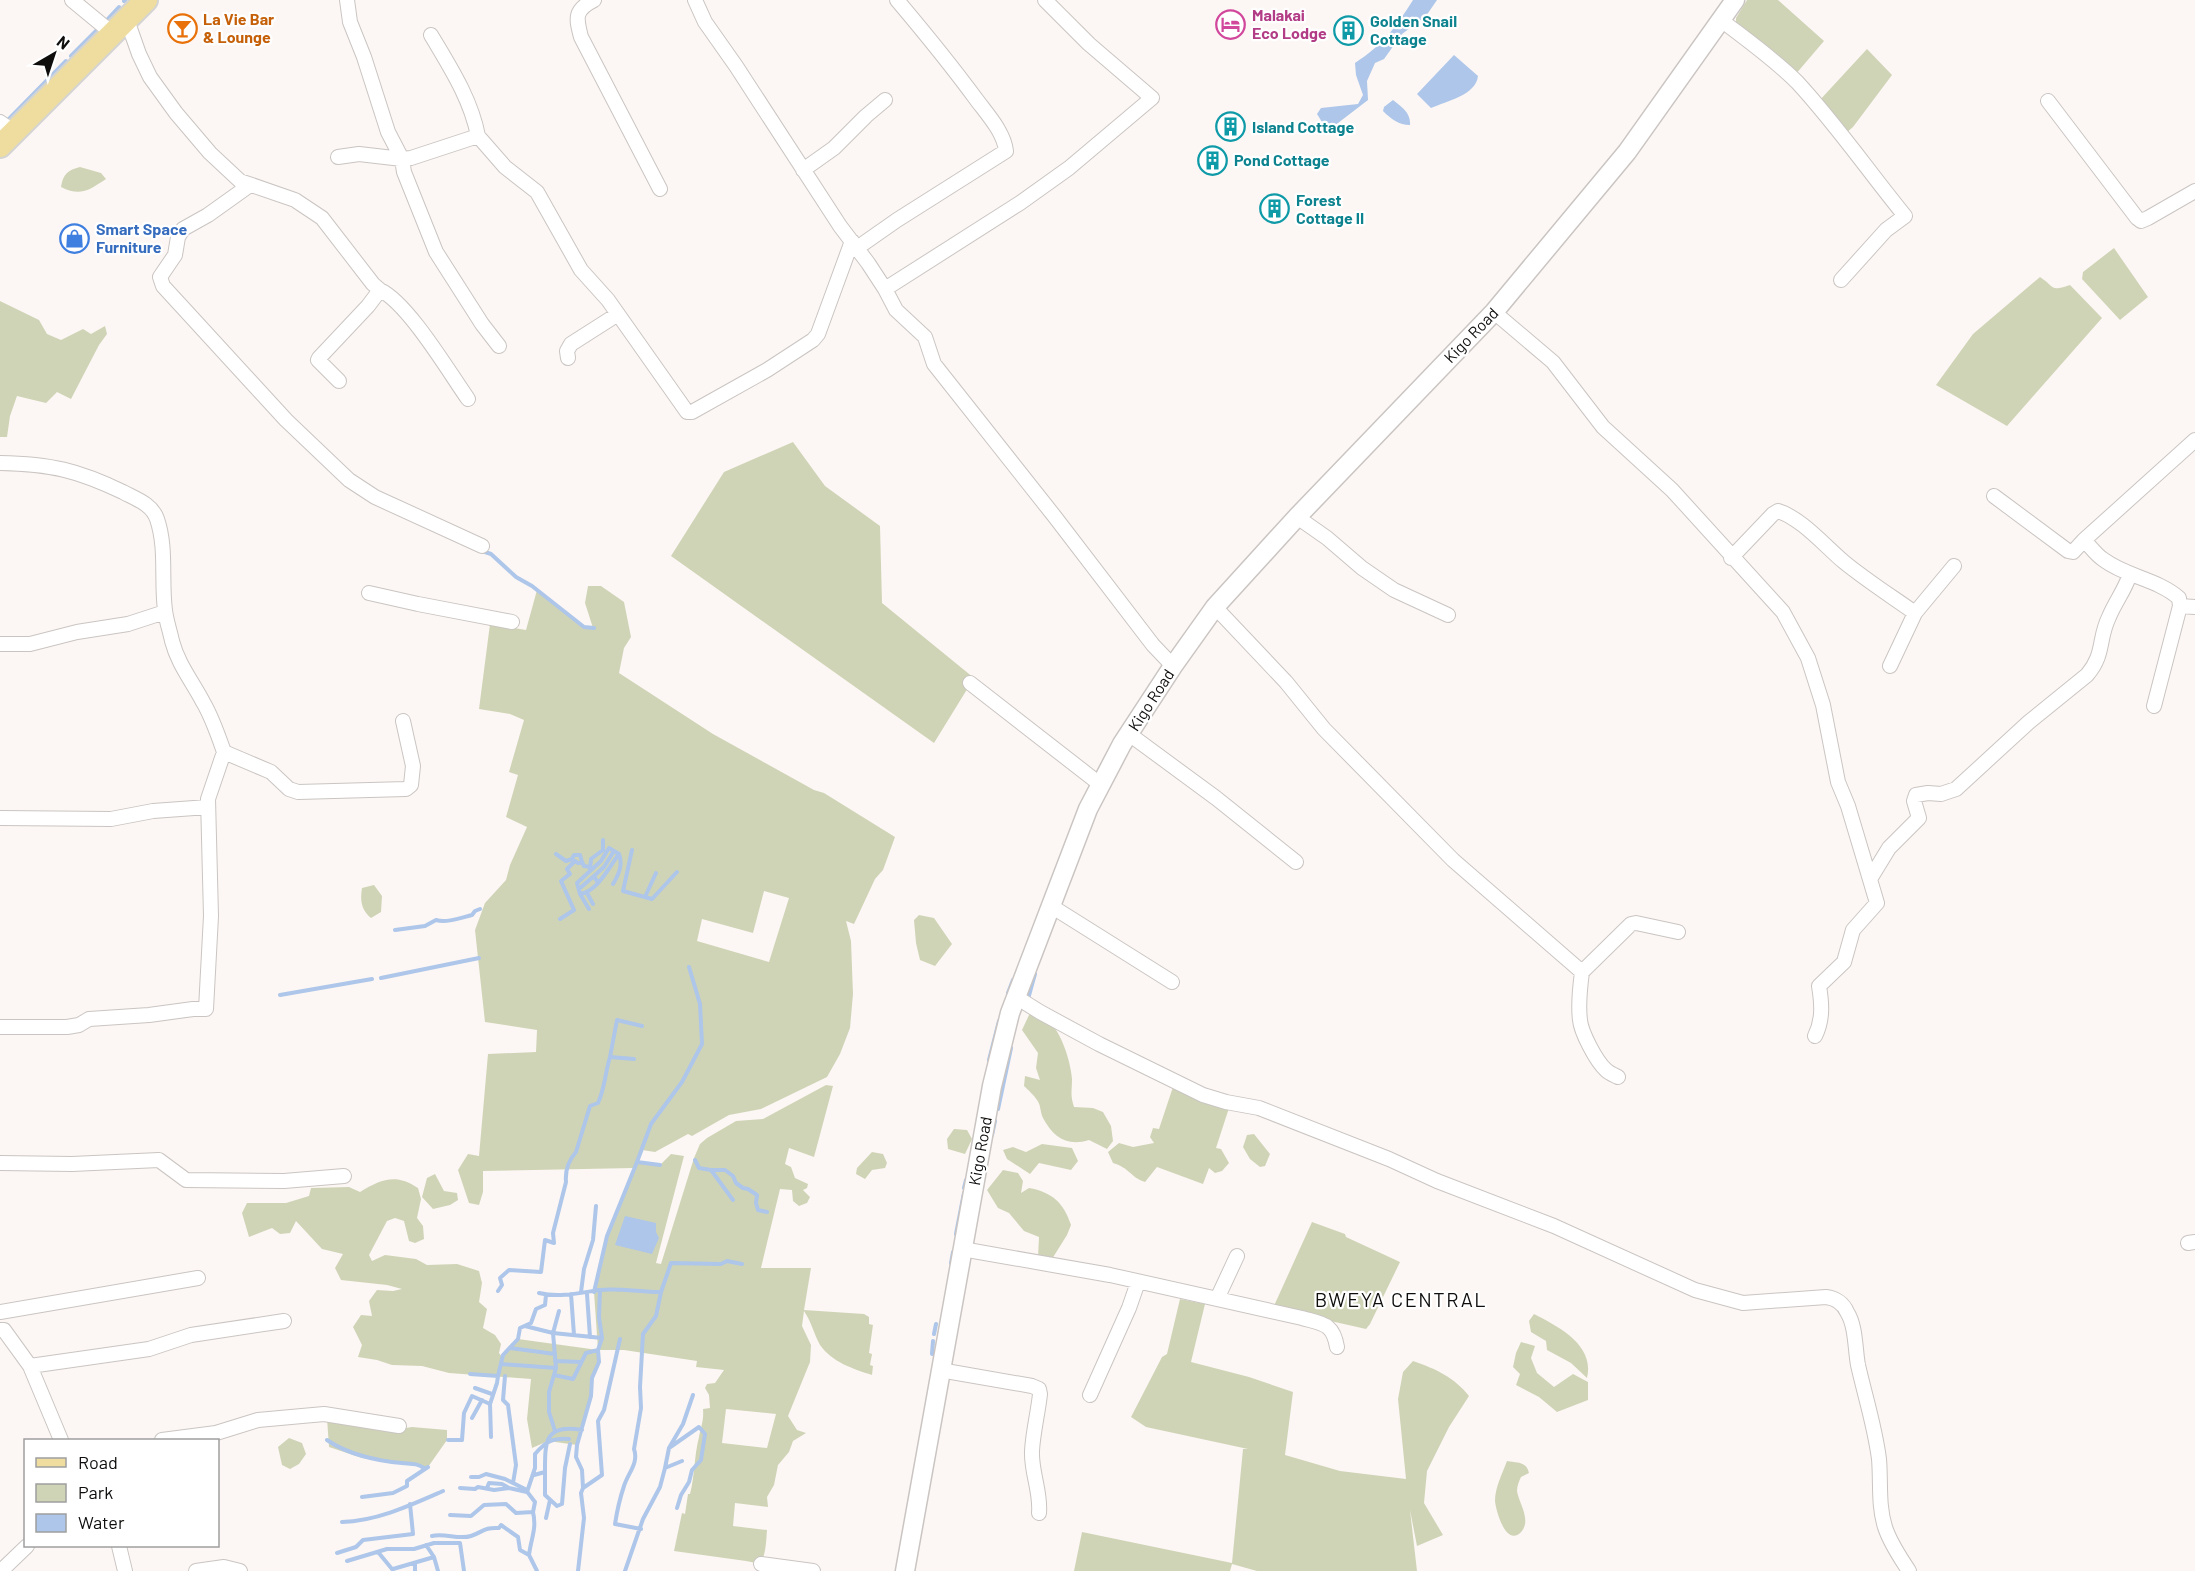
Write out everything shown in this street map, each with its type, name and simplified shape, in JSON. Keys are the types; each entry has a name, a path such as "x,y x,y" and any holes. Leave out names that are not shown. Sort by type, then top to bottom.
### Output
{"main road":[{"path":"4,133 146,0"}],"street":[{"path":"72,0 119,27 139,54 150,77 176,112 232,176 250,185 295,200 322,218 380,290 397,302 414,322 468,399"},
{"path":"347,0 350,22 364,57 388,132 402,159 404,172 436,252 482,324 499,346"},
{"path":"594,0 581,8 578,13 577,22 581,37 660,189"},
{"path":"695,0 705,22 885,289 896,310 926,337 934,364 1153,645 1173,666"},
{"path":"431,35 459,81 475,118 478,136 504,167 537,192 581,270 618,314 684,410 692,412 767,370 813,340 818,334 854,245 1002,156 1006,151 1005,142 993,122 943,54 897,0"},
{"path":"885,289 1020,203 1069,168 1152,98 1089,44 1045,0"},
{"name":"Kigo Road","path":"905,1571 992,1086 1010,1013 1088,809 1101,784 1129,734 1173,666 1215,608 1297,517 1494,312 1627,152 1735,0"},
{"path":"1721,20 1796,81 1905,216 1886,230 1841,280"},
{"path":"803,170 834,148 885,100"},
{"path":"2048,101 2141,221 2195,191"},
{"path":"338,157 359,154 411,158 478,136"},
{"path":"250,185 208,215 183,229 178,237 175,255 160,278 163,286 286,420 349,480 375,497 482,546"},
{"path":"339,381 318,360 369,306 380,290"},
{"path":"1494,312 1552,362 1603,427 1672,490 1719,540 1731,558 1783,612 1808,658 1823,705 1838,782 1848,806 1876,897 1875,906 1853,930 1844,962 1819,986 1820,1026 1815,1036"},
{"path":"568,358 567,351 571,344 618,314"},
{"path":"1994,496 2068,551 2073,552 2195,440"},
{"path":"0,463 69,470 93,478 144,502 151,509 157,517 160,531 165,612 179,662 205,704 224,752 210,791 208,807 211,916 206,1009 89,1019 80,1025 67,1027 0,1027"},
{"path":"1731,558 1778,511 1796,520 1845,563 1915,614"},
{"path":"1297,517 1394,590 1448,615"},
{"path":"2084,540 2104,560 2130,574 2169,589 2180,598 2180,606 2154,706"},
{"path":"1890,666 1915,614 1954,566"},
{"path":"1870,879 1889,848 1919,818 1914,801 1916,795 1941,794 1956,789 2095,666 2100,654 2107,620 2124,591 2130,574"},
{"path":"369,593 512,622"},
{"path":"2180,606 2195,607"},
{"path":"1215,608 1286,682 1324,729 1453,860 1582,972"},
{"path":"0,644 30,644 78,632 128,624 165,612"},
{"path":"970,683 1101,784"},
{"path":"224,752 271,772 289,789 298,792 406,789 411,785 413,766 403,721"},
{"path":"1129,734 1216,798 1296,862"},
{"path":"0,818 111,819 153,811 208,807"},
{"path":"1051,906 1172,982"},
{"path":"1618,1077 1607,1072 1602,1066 1584,1034 1580,1016 1582,972 1631,924 1636,923 1678,932"},
{"path":"1016,997 1098,1044 1203,1095 1259,1108 1389,1159 1437,1181 1554,1226 1695,1290 1743,1303 1816,1297 1833,1298 1841,1303 1849,1316 1873,1428 1879,1460 1880,1496 1885,1528 1909,1571"},
{"path":"0,1163 72,1164 159,1161 186,1180 284,1180 344,1176"},
{"path":"962,1249 1015,1257 1138,1282 1328,1325 1334,1333 1336,1347"},
{"path":"1217,1299 1237,1256"},
{"path":"61,1439 30,1366 2,1330 0,1313 198,1278"},
{"path":"1090,1395 1129,1308 1138,1282"},
{"path":"30,1366 149,1349 191,1335 284,1321"},
{"path":"940,1370 1039,1389 1032,1452 1040,1500 1039,1513"},
{"path":"170,1439 216,1433 258,1420 324,1414 399,1426"},
{"path":"1,1571 25,1547"},
{"path":"119,1547 125,1571"},
{"path":"761,1564 813,1571"},
{"path":"196,1571 224,1567 240,1571"}],"green space":[{"path":"1747,0 1778,0 1824,41 1795,75 1736,24 1736,18"},
{"path":"1867,49 1892,75 1846,133 1819,101"},
{"path":"80,167 101,173 106,179 80,192 61,187 67,173"},
{"path":"2114,248 2148,297 2120,320 2082,279 2083,272"},
{"path":"2040,277 2056,288 2070,285 2102,318 2007,426 1936,385 1973,334"},
{"path":"0,301 39,320 47,334 61,340 83,329 91,334 105,326 107,334 71,399 57,392 46,403 17,396 10,416 7,437 0,437"},
{"path":"793,442 825,486 880,526 882,603 974,678 934,743 671,556 724,472"},
{"path":"588,586 601,586 624,602 631,637 624,648 619,673 713,734 814,790 824,793 895,837 883,870 875,879 854,924 846,921 851,941 853,994 850,1028 840,1054 827,1077 761,1109 729,1115 692,1136 688,1134 655,1152 642,1150 637,1161 660,1165 671,1154 684,1156 656,1263 661,1264 700,1144 736,1121 763,1119 826,1085 833,1086 814,1157 789,1148 785,1164 791,1167 795,1178 808,1184 803,1190 810,1197 807,1203 799,1206 793,1201 792,1190 780,1189 761,1268 811,1268 804,1310 864,1314 869,1317 869,1324 873,1325 869,1353 872,1354 870,1365 873,1366 872,1375 843,1364 825,1351 804,1311 802,1326 811,1345 810,1362 788,1416 797,1430 806,1433 793,1441 789,1452 778,1465 774,1485 767,1497 768,1507 735,1503 733,1526 767,1530 761,1564 674,1551 682,1513 685,1514 688,1494 692,1487 703,1409 710,1408 709,1395 705,1388 707,1384 715,1383 724,1370 696,1367 697,1361 624,1350 598,1350 594,1292 607,1236 634,1168 483,1171 483,1192 479,1205 469,1203 458,1170 468,1154 479,1156 488,1054 536,1052 537,1030 485,1022 475,930 485,903 506,880 510,865 527,827 506,817 518,775 509,772 524,720 510,714 479,709 490,624 526,630 537,590 584,627 593,628 585,603","holes":["764,891 789,898 769,962 697,941 702,919 753,933","726,1409 776,1414 767,1448 722,1443"]},
{"path":"374,885 382,896 381,912 371,918 363,908 361,892 362,888"},
{"path":"919,915 934,918 952,944 935,966 920,960 914,920"},
{"path":"1029,1015 1043,1017 1055,1028 1064,1045 1069,1063 1074,1107 1093,1108 1103,1112 1111,1126 1113,1141 1107,1149 1089,1140 1067,1141 1056,1135 1043,1118 1037,1100 1024,1086 1025,1076 1040,1080 1036,1068 1038,1053 1022,1030"},
{"path":"1173,1087 1229,1108 1216,1148 1221,1149 1229,1163 1222,1171 1215,1173 1209,1168 1203,1184 1157,1167 1145,1182 1113,1163 1108,1152 1119,1143 1133,1147 1154,1143 1150,1137 1153,1128 1159,1129"},
{"path":"954,1129 967,1130 972,1139 965,1154 948,1149 947,1139"},
{"path":"1254,1134 1270,1154 1265,1166 1260,1167 1250,1159 1243,1147 1247,1135"},
{"path":"1042,1144 1072,1148 1078,1161 1071,1170 1039,1163 1030,1174 1007,1159 1003,1150 1013,1147 1026,1152"},
{"path":"872,1152 883,1154 887,1163 885,1168 872,1170 865,1179 856,1174 857,1168"},
{"path":"1003,1170 1018,1173 1023,1181 1021,1193 1029,1188 1044,1192 1065,1210 1071,1225 1052,1259 1038,1257 1039,1237 1024,1231 1009,1213 998,1208 987,1190"},
{"path":"435,1174 444,1191 457,1193 458,1200 450,1205 433,1209 422,1197 427,1178"},
{"path":"396,1179 410,1183 418,1188 421,1199 417,1218 423,1226 424,1239 415,1243 409,1241 404,1221 395,1218 387,1221 369,1255 372,1261 385,1255 416,1259 427,1265 457,1264 479,1271 482,1283 479,1302 487,1309 483,1328 495,1335 501,1344 499,1353 502,1357 518,1339 598,1350 599,1362 592,1378 591,1396 577,1445 548,1441 532,1448 527,1419 531,1379 449,1373 422,1366 392,1365 358,1357 362,1345 353,1327 361,1315 372,1316 369,1301 377,1290 402,1289 341,1280 335,1268 343,1254 322,1249 296,1221 290,1233 280,1234 272,1228 249,1237 242,1213 247,1203 286,1203 309,1196 311,1188 349,1187 360,1192 382,1181"},
{"path":"1312,1222 1345,1234 1346,1237 1400,1262 1366,1329 1273,1308"},
{"path":"1180,1299 1205,1304 1191,1362 1249,1377 1293,1392 1285,1455 1340,1471 1406,1479 1398,1399 1403,1372 1413,1361 1444,1374 1463,1389 1469,1396 1449,1427 1427,1471 1424,1503 1443,1535 1417,1546 1410,1510 1417,1571 1257,1571 1232,1564 1230,1571 1074,1571 1082,1532 1232,1563 1243,1449 1248,1449 1146,1427 1131,1417 1162,1357 1167,1354"},
{"path":"1534,1314 1573,1338 1586,1356 1587,1378 1571,1363 1547,1350 1546,1341 1531,1332 1529,1321"},
{"path":"1521,1342 1535,1346 1531,1358 1537,1373 1554,1387 1573,1374 1588,1382 1588,1400 1557,1412 1539,1397 1516,1385 1520,1374 1513,1367"},
{"path":"327,1418 400,1429 412,1427 447,1430 447,1440 428,1467 424,1468 417,1463 403,1464 362,1458 329,1447"},
{"path":"289,1438 302,1443 306,1454 299,1464 290,1469 282,1465 278,1447"},
{"path":"1507,1461 1523,1464 1529,1473 1521,1477 1517,1487 1525,1521 1522,1531 1517,1535 1512,1535 1503,1527 1495,1501 1497,1486"}],"water":[{"path":"1413,0 1437,0 1426,16 1402,34 1384,59 1375,63 1367,81 1368,100 1325,133 1317,114 1321,108 1358,104 1363,95 1356,75 1355,63 1388,35"},
{"path":"1454,55 1478,76 1476,83 1466,93 1431,108 1417,94"},
{"path":"1393,100 1403,108 1410,125 1395,121 1383,111 1384,107"},
{"path":"625,1216 656,1223 659,1238 652,1254 615,1245"}],"waterway":[{"path":"105,22 119,7"},
{"path":"71,56 98,29"},
{"path":"7,121 66,61"},
{"path":"482,551 491,554 516,577 532,586 584,627 594,628"},
{"path":"590,869 591,859 603,850 603,840"},
{"path":"580,894 598,883 619,854 609,848 601,861 577,883 580,894 589,909"},
{"path":"632,850 623,891 652,899 677,872"},
{"path":"598,883 594,876 604,867 614,851"},
{"path":"556,854 566,861 572,859 574,855 580,855 582,862"},
{"path":"613,884 620,869 619,854"},
{"path":"560,919 574,910 561,881 570,874 567,869 575,861 590,867"},
{"path":"645,897 656,873"},
{"path":"579,889 594,876"},
{"path":"587,893 593,904"},
{"path":"395,930 425,926 436,920 458,919 472,915 480,909"},
{"path":"381,978 479,958"},
{"path":"637,1162 651,1124 682,1082 702,1044 700,1004 689,967"},
{"path":"1028,999 1035,974"},
{"path":"280,995 372,979"},
{"path":"1008,993 1013,980"},
{"path":"610,1057 617,1020 642,1026"},
{"path":"989,1060 999,1021"},
{"path":"998,1109 1011,1048"},
{"path":"498,1291 502,1285 500,1278 509,1270 541,1272 545,1240 554,1243 553,1233 568,1166 576,1152 590,1106 598,1103 610,1057 634,1059"},
{"path":"992,1135 995,1121"},
{"path":"695,1160 699,1168 725,1170 733,1176 736,1183 757,1195 758,1210 767,1212"},
{"path":"594,1292 607,1236 637,1162 660,1165"},
{"path":"711,1170 733,1200"},
{"path":"964,1188 966,1180"},
{"path":"956,1234 964,1193"},
{"path":"581,1292 584,1269 593,1240 596,1206"},
{"path":"951,1263 953,1252"},
{"path":"641,1529 615,1524 626,1481 635,1459 634,1449 641,1408 643,1334 656,1316 671,1263 721,1264 727,1261 742,1264"},
{"path":"600,1290 599,1317 602,1338"},
{"path":"539,1293 562,1295 607,1290 660,1292"},
{"path":"571,1294 574,1335"},
{"path":"587,1294 590,1337"},
{"path":"498,1376 503,1355 518,1339 520,1328 531,1323 536,1309 545,1305 546,1295"},
{"path":"555,1431 549,1412 549,1392 556,1368 553,1333 559,1311"},
{"path":"934,1334 936,1324"},
{"path":"525,1326 553,1333 602,1338 598,1350 599,1362 592,1378 591,1396 577,1445 576,1457 582,1470 583,1488"},
{"path":"578,1571 584,1518 581,1493 583,1488 602,1475 598,1421 604,1410 620,1339"},
{"path":"932,1354 933,1341"},
{"path":"510,1348 555,1354"},
{"path":"554,1375 573,1379 586,1353 598,1350"},
{"path":"555,1361 581,1362"},
{"path":"501,1364 556,1368"},
{"path":"470,1374 498,1376 490,1404"},
{"path":"505,1376 503,1400 508,1405 516,1465 513,1483"},
{"path":"475,1388 492,1394"},
{"path":"665,1468 669,1448 683,1424 693,1395"},
{"path":"448,1440 462,1440 464,1413 472,1396 490,1404 491,1437"},
{"path":"472,1418 482,1400"},
{"path":"669,1448 699,1427 705,1434 701,1460 692,1470 677,1508"},
{"path":"534,1475 545,1472 545,1452 549,1438 554,1433 560,1430 582,1430"},
{"path":"460,1488 475,1489 478,1487 494,1490 509,1488 527,1492 535,1468 535,1454 550,1441 569,1439"},
{"path":"327,1440 363,1456 383,1461 414,1464 424,1468"},
{"path":"545,1472 545,1495 557,1506 562,1504 570,1444"},
{"path":"625,1571 643,1519 660,1487 665,1468 682,1461"},
{"path":"362,1497 393,1493 407,1486 407,1481 428,1467"},
{"path":"450,1515 471,1516 484,1505 506,1504 516,1513 533,1512 535,1502 525,1489 505,1479 486,1474 471,1477"},
{"path":"487,1488 489,1483 502,1484 509,1488"},
{"path":"342,1522 368,1519 406,1507 443,1491"},
{"path":"546,1518 550,1500"},
{"path":"337,1553 356,1547 363,1540 413,1534 410,1504"},
{"path":"529,1555 534,1529 533,1512"},
{"path":"432,1536 466,1537 487,1529 499,1528 501,1525 518,1537 520,1550 529,1555 537,1571"},
{"path":"347,1561 387,1549 414,1549 434,1543 460,1543 464,1571"},
{"path":"393,1569 434,1557 426,1545"},
{"path":"378,1552 392,1569"},
{"path":"434,1557 438,1571"},
{"path":"415,1564 415,1571"}],"place":[{"name":"Malakai Eco Lodge","path":"1231,24"},
{"name":"La Vie Bar & Lounge","path":"182,28"},
{"name":"Golden Snail Cottage","path":"1349,30"},
{"name":"Island Cottage","path":"1231,127"},
{"name":"Pond Cottage","path":"1213,160"},
{"name":"Forest Cottage II","path":"1275,209"},
{"name":"Smart Space Furniture","path":"75,238"}],"district":[{"name":"BWEYA CENTRAL","path":"1401,1300"}]}
